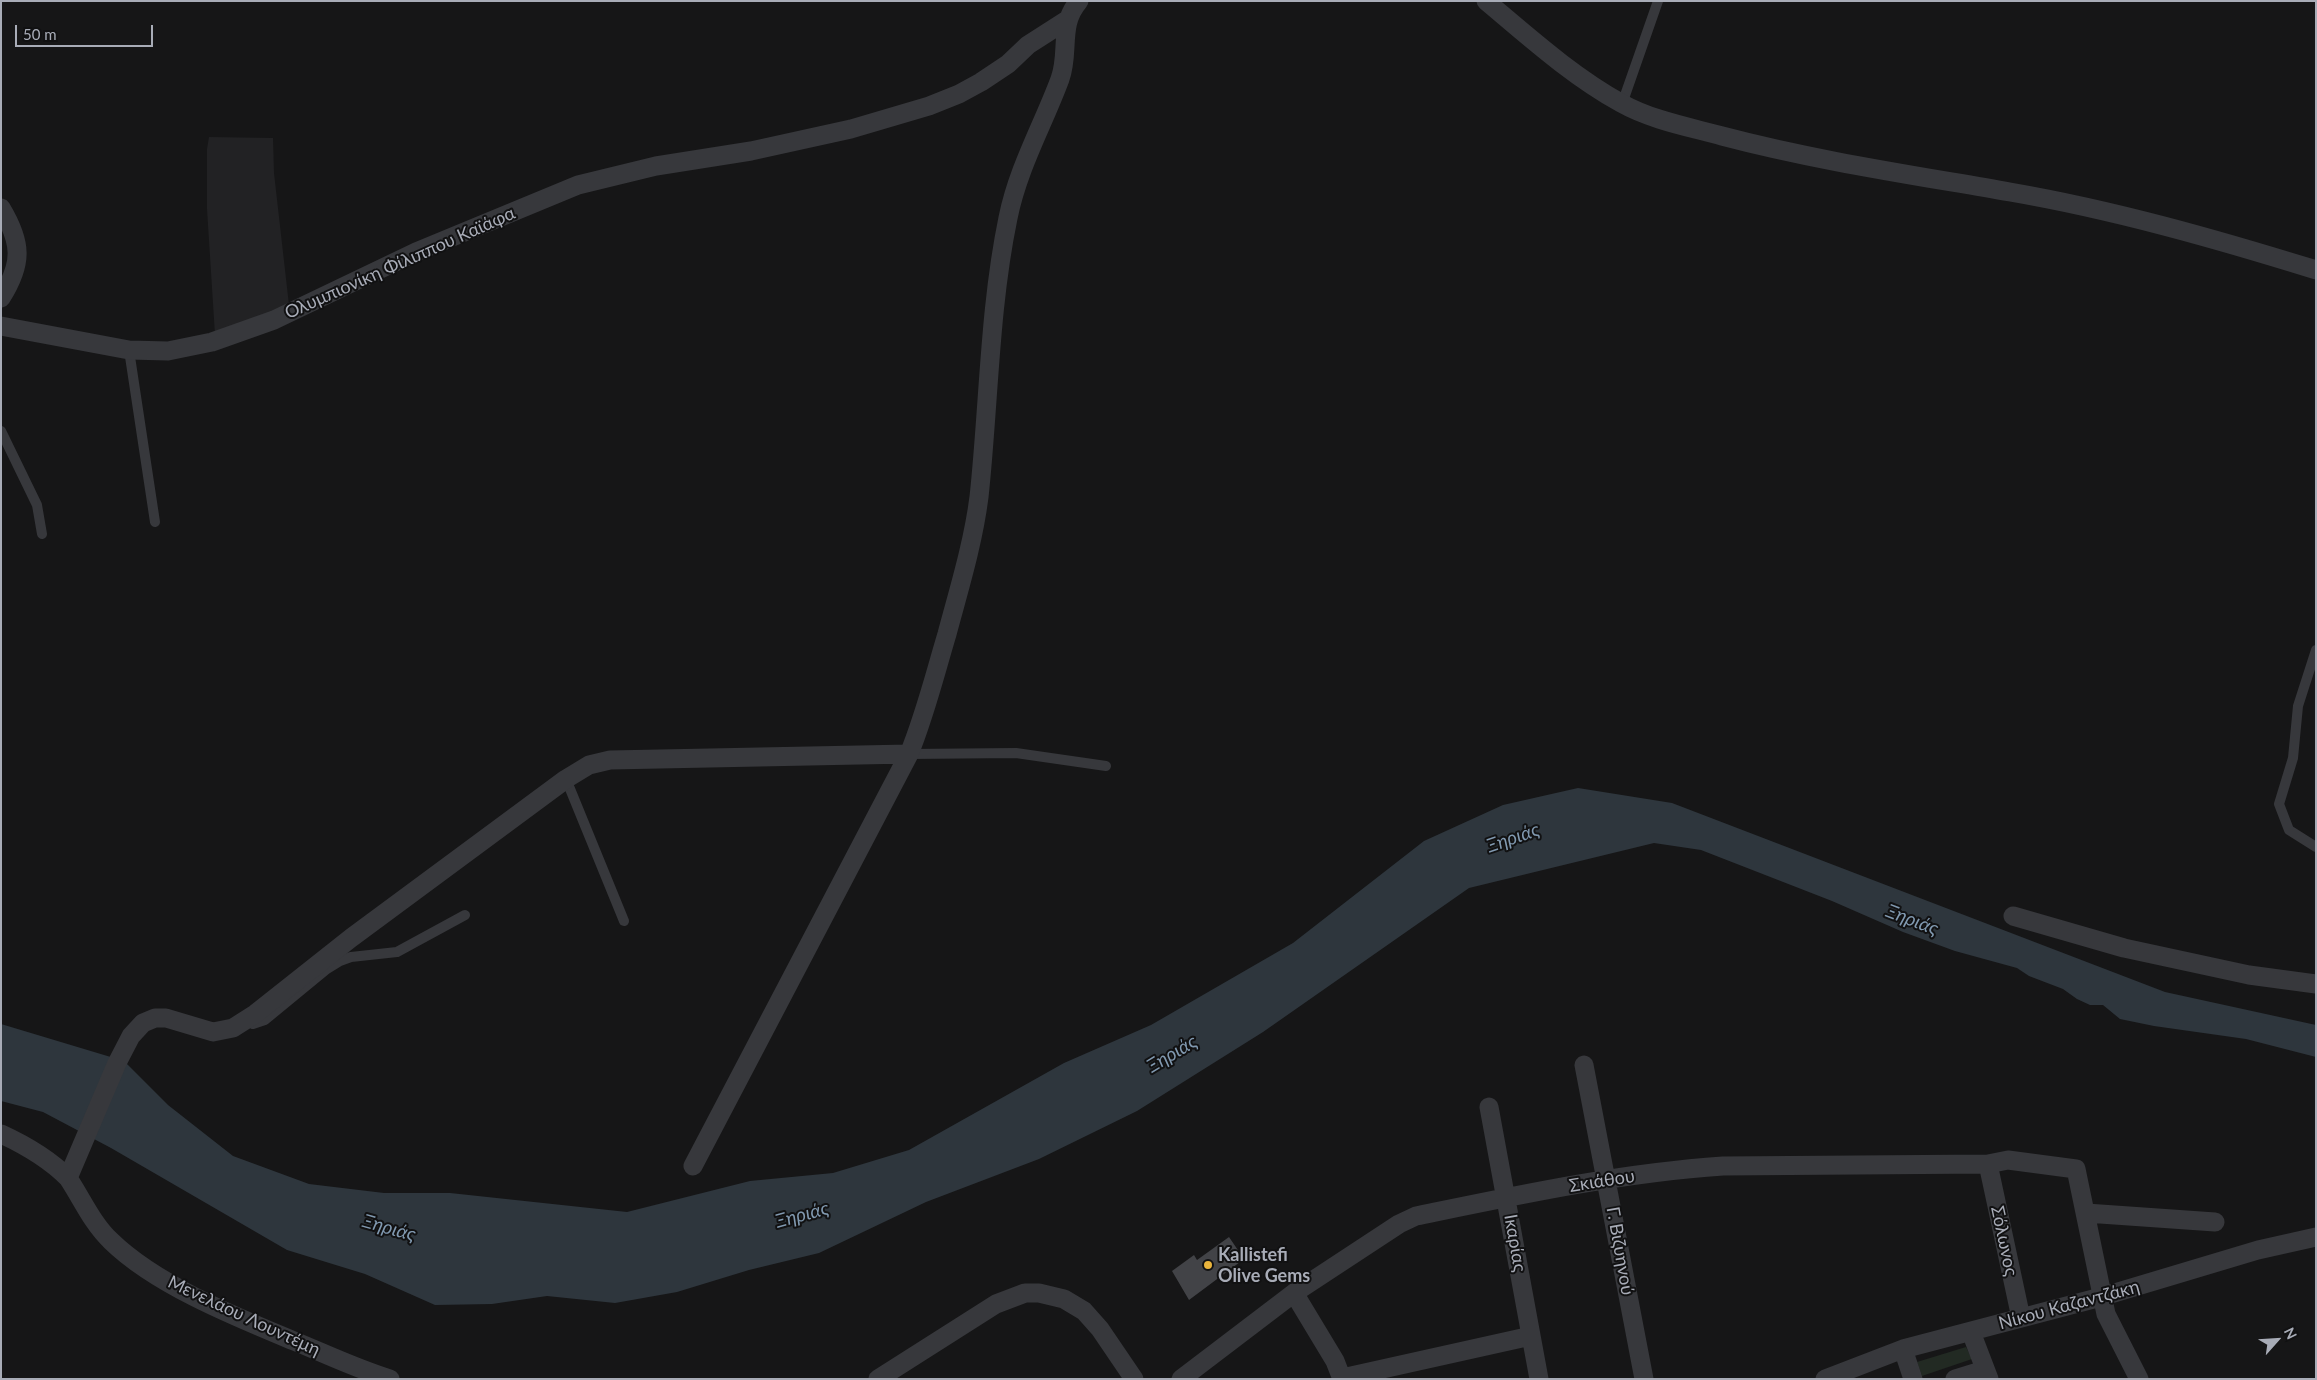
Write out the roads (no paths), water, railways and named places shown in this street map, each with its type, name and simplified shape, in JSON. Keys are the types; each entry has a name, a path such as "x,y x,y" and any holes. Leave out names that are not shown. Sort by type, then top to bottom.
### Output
{"street":[{"path":"692,1166 909,754 921,724 970,548 978,498 1000,259 1008,215 1028,152 1061,77 1067,20 1080,1"},
{"path":"1486,1 1556,58 1622,104 1657,119 1753,144 1861,167 2058,201 2160,224 2316,270"},
{"name":"Ολυμπιονίκη Φίλιππου Καϊάφα","path":"1,326 129,350 168,351 192,347 260,326 336,292 416,252 578,185 656,166 751,151 851,129 929,106 981,82 1008,64 1028,45 1067,20"},
{"path":"1,208 18,246 16,272 1,298"},
{"path":"68,1178 117,1063 131,1036 148,1021 166,1018 218,1032 233,1028 246,1020 351,938 566,780 590,765 603,760 909,754"},
{"path":"2014,916 2124,948 2249,974 2316,984"},
{"name":"Γ. Βιζυηνού","path":"1584,1065 1644,1379"},
{"name":"Ικαρίας","path":"1489,1107 1539,1379"},
{"name":"Μενελάου Λουντέμη","path":"1,1134 40,1155 68,1178 104,1234 121,1250 148,1270 237,1317 363,1370 390,1379"},
{"name":"Σκιάθου","path":"1180,1379 1294,1293 1408,1219 1507,1197 1607,1179 1723,1166 1988,1164 2008,1160 2076,1169 2086,1213"},
{"name":"Σόλωνος","path":"1988,1164 2021,1318"},
{"path":"2139,1379 2106,1314 2101,1297 2086,1213 2215,1222"},
{"name":"Νίκου Καζαντζάκη","path":"1825,1379 1903,1349 2101,1297 2258,1250 2316,1237"},
{"path":"878,1379 996,1304 1025,1293 1039,1293 1064,1299 1084,1311 1100,1329 1134,1379"},
{"path":"1294,1293 1337,1365 1342,1378 1531,1336"},
{"path":"1955,1379 1986,1374 1971,1332"},
{"path":"1903,1349 1913,1379"}],"lane":[{"path":"1622,104 1658,1"},
{"path":"129,350 155,522"},
{"path":"1,431 37,505 42,534"},
{"path":"2316,650 2298,706 2293,758 2279,804 2289,830 2316,846"},
{"path":"909,754 1016,753 1106,766"},
{"path":"566,780 624,921"},
{"path":"246,1020 253,1024 265,1020 327,969 340,961 351,957 397,952 465,915"}],"water":[{"name":"Ξηριάς","path":"1578,788 1672,803 2165,992 2316,1025 2316,1057 2246,1039 2154,1026 2120,1019 2103,1005 2090,1005 2063,989 2029,976 2017,968 1955,951 1903,932 1832,901 1701,850 1654,843 1469,888 1263,1032 1137,1111 1039,1159 926,1202 819,1253 749,1270 677,1292 615,1303 547,1296 492,1304 435,1305 365,1274 287,1250 111,1148 43,1112 1,1101 1,1024 124,1061 168,1105 233,1156 309,1184 384,1193 450,1193 627,1212 750,1181 833,1173 909,1150 1064,1063 1151,1025 1293,943 1424,841 1503,805"}],"place":[{"name":"Kallistefi Olive Gems","path":"1208,1265"}]}
